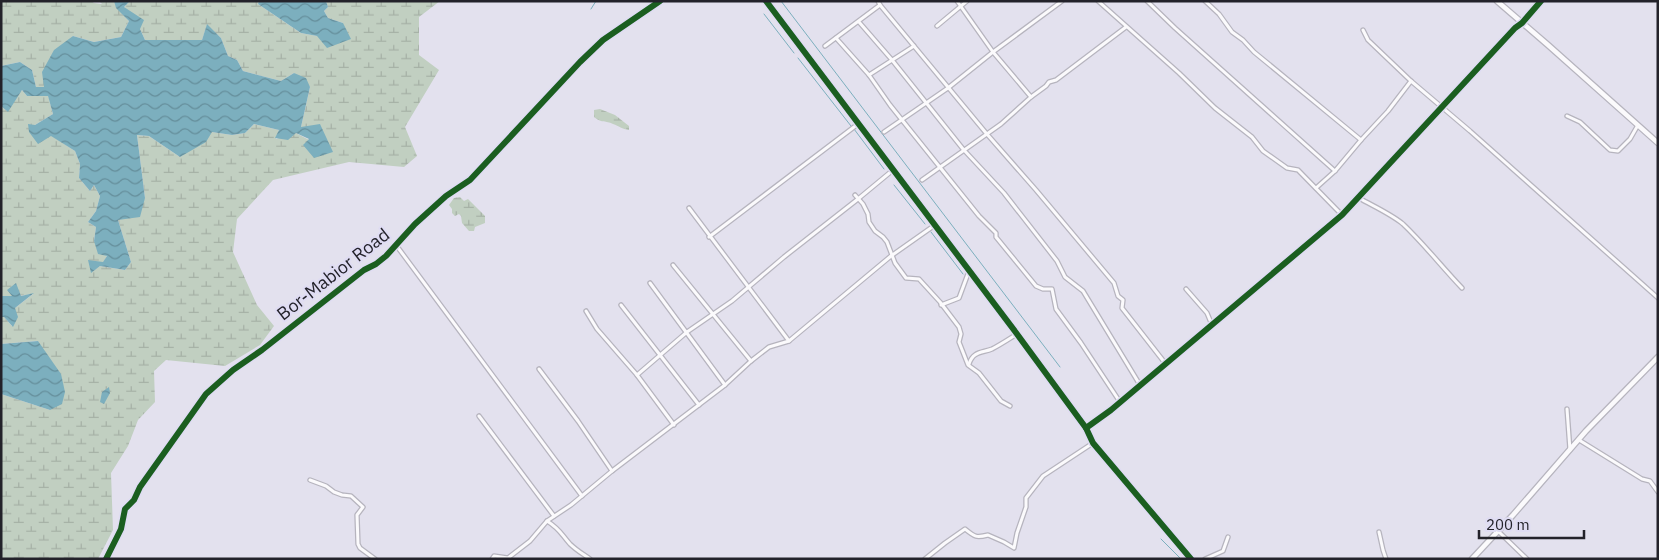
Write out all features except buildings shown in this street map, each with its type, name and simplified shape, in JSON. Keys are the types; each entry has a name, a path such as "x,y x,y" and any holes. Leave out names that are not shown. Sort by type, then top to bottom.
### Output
{"street":[{"name":"Bor-Mabior Road","path":"106,559 121,529 125,510 134,500 140,487 206,394 234,370 364,270 376,264 415,224 446,196 470,180 580,62 603,40 660,1"},
{"path":"766,1 1018,334 1086,428 1093,443 1191,559"},
{"path":"956,1 993,52 1031,97"},
{"path":"937,26 967,1"},
{"path":"884,132 948,88 1062,1"},
{"path":"1098,1 1179,72 1215,108 1252,137 1263,151 1287,168 1298,170 1342,215"},
{"path":"1147,1 1335,171"},
{"path":"1205,1 1219,14 1232,32 1254,52 1361,140"},
{"path":"1497,1 1658,143"},
{"path":"1086,428 1120,402 1342,215 1441,106 1541,1"},
{"path":"825,46 858,22 879,3 948,88 1114,284 1118,296 1122,300 1122,308 1165,364"},
{"path":"858,22 892,60 963,149 1010,200 1057,260 1065,277 1083,291 1140,385"},
{"path":"922,180 963,149 1001,124 1049,82 1056,80 1126,27"},
{"path":"1363,30 1368,40 1411,81 1658,298"},
{"path":"836,38 869,75 939,167 979,216 996,233 996,238 1036,286 1043,289 1052,288 1056,309 1120,402"},
{"path":"869,75 914,46"},
{"path":"1316,188 1335,171 1388,111 1411,81"},
{"path":"1567,116 1580,122 1610,150 1618,151 1638,126"},
{"path":"709,237 858,124"},
{"path":"637,375 687,332 748,288 893,170"},
{"path":"855,196 863,204 868,214 869,222 875,231 887,242 891,256 900,272 906,278 918,279 931,291 959,328 962,334 959,342 968,365 979,373 1001,401 1010,406"},
{"path":"1359,198 1401,223 1424,245 1440,266 1462,288"},
{"path":"689,208 789,341"},
{"path":"492,559 494,556 508,558 530,541 554,516 725,385 751,361 769,347 789,341 891,256 935,225"},
{"path":"396,245 582,496"},
{"path":"673,265 751,361"},
{"path":"941,305 959,298 969,271"},
{"path":"650,283 725,385"},
{"path":"1186,289 1207,313 1212,325"},
{"path":"621,305 699,405"},
{"path":"586,311 597,329 637,375 674,425"},
{"path":"968,365 970,359 980,352 990,350 1018,334"},
{"path":"1472,559 1579,440 1658,357"},
{"path":"539,370 578,421 612,471"},
{"path":"1567,408 1570,450"},
{"path":"479,416 554,516"},
{"path":"1579,440 1642,479 1650,480 1658,492"},
{"path":"925,559 965,529 978,537 988,535 1014,548 1026,508 1026,498 1044,476 1093,443"},
{"path":"310,480 334,492 351,496 364,508 357,515 358,544 360,548 375,559"},
{"path":"548,521 560,530 574,548 590,559"},
{"path":"1498,531 1528,559"},
{"path":"1379,532 1386,559"},
{"path":"1205,559 1223,551 1228,537"}],"green space":[{"path":"1,1 91,1 102,4 99,1 114,1 117,8 129,21 121,37 94,42 73,36 44,87 36,87 32,70 20,62 1,66"},
{"path":"130,1 259,1 258,4 301,33 317,36 343,23 328,18 324,11 328,7 326,1 440,1 419,17 419,55 439,70 405,127 417,156 404,167 349,162 273,180 237,219 233,252 257,305 274,326 260,345 225,366 166,360 154,371 155,402 138,420 128,446 111,473 113,530 98,559 1,559 1,394 50,410 38,341 1,344 1,317 4,317 12,326 15,308 33,294 12,297 1,296 1,106 7,111 22,90 27,96 48,95 53,114 35,125 75,151 80,164 79,178 90,191 94,185 100,196 96,211 88,222 96,227 94,241 107,256 103,263 91,272 100,266 125,270 131,262 118,220 145,198 137,135 149,136 180,157 212,132 232,135 245,133 254,124 279,130 276,139 296,133 332,152 301,127 310,87 294,73 281,81 243,71 237,60 228,56 221,38 207,25 202,40 145,40 140,29 124,7"},
{"path":"600,109 615,115 629,126 629,130 594,117 594,110"},
{"path":"460,197 464,201 468,199 485,216 485,223 475,227 474,231 469,231 462,223 459,214 455,216 452,213 449,205 454,198"}],"water":[{"path":"114,1 130,1 124,7 144,20 140,29 145,40 202,40 207,24 221,38 228,56 237,60 243,71 281,81 294,73 306,78 310,87 301,127 320,124 333,152 314,158 303,145 309,139 296,133 288,140 275,138 279,130 254,124 245,133 232,135 212,132 206,142 180,157 149,136 137,135 145,198 140,217 118,220 131,262 125,270 100,266 91,273 88,260 103,262 107,256 98,254 94,241 96,227 88,222 96,211 100,196 94,185 90,191 79,178 80,164 75,151 51,136 38,144 29,132 28,124 35,125 53,114 48,96 27,96 22,90 8,112 1,106 1,66 20,62 32,70 36,87 44,87 42,72 54,50 73,36 94,42 121,37 129,21 116,8"},
{"path":"259,1 326,1 328,7 324,11 328,18 343,23 351,39 327,48 317,36 301,33 258,4"},
{"path":"16,283 21,296 34,293 15,308 18,317 13,327 4,317 1,317 1,296 12,296 7,290"},
{"path":"38,341 61,374 65,392 62,404 50,410 1,394 1,344"},
{"path":"109,387 110,393 104,404 100,402 102,392"}],"waterway":[{"path":"591,9 596,1"},
{"path":"781,1 1060,367"},
{"path":"764,14 794,53"},
{"path":"798,58 851,126"},
{"path":"854,129 884,169"},
{"path":"894,185 925,224"},
{"path":"931,232 963,274"},
{"path":"1161,539 1181,559"}],"cycle path":[{"path":"106,559 121,529 125,509 134,500 140,487 206,394 233,370 262,350 364,270 386,256 415,224 446,196 470,180 580,62 603,40 660,1"},
{"path":"766,1 1017,334 1086,428 1093,443 1191,559"},
{"path":"1086,428 1111,410 1342,215 1541,1"}]}
